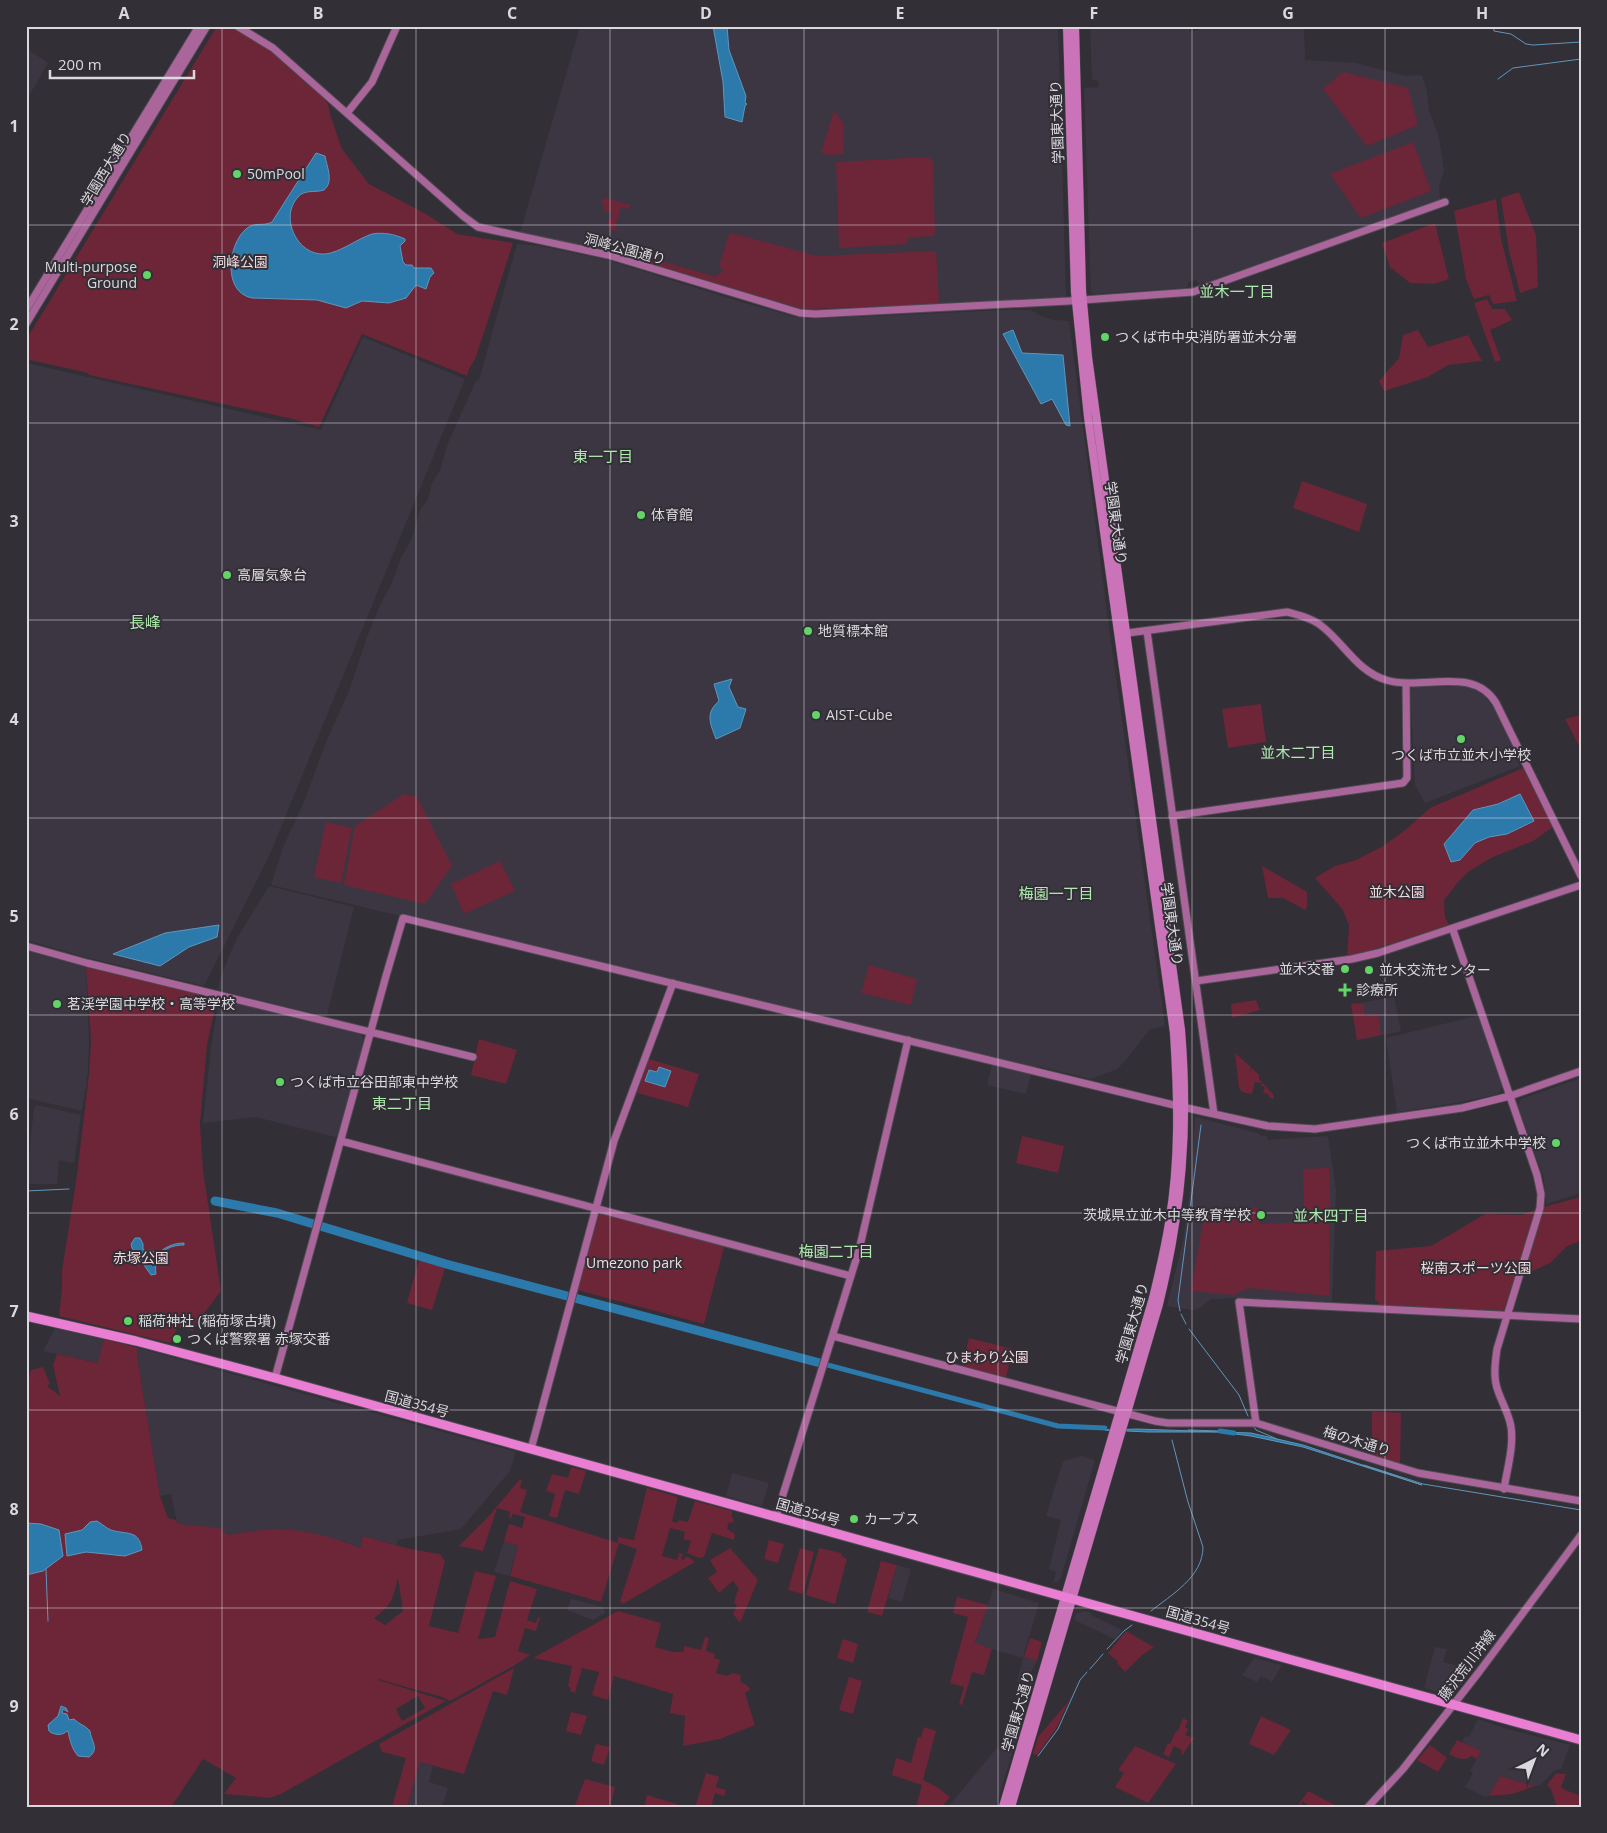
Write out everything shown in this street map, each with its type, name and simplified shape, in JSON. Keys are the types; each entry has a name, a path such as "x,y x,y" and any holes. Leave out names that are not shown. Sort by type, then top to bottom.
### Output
{"highway":[{"name":"国道354号","path":"26,1316 136,1341 275,1378 1581,1740"}],"main road":[{"name":"学園東大通り","path":"1003,1807 1123,1412 1159,1304 1173,1246 1181,1190 1181,1030 1122,634 1096,416 1079,301 1067,26"},
{"name":"学園東大通り","path":"1075,26 1079,301"},
{"name":"学園東大通り","path":"1011,1807 1068,1597"}],"street":[{"name":"学園西大通り","path":"26,310 199,26"},
{"name":"学園西大通り","path":"26,324 31,302 114,182 207,26"},
{"name":"洞峰公園通り","path":"237,26 273,48 463,216 478,227 608,255 800,313 815,314 1079,301 1199,291 1445,202"},
{"path":"347,113 372,82 397,26"},
{"path":"1122,634 1287,612 1302,615 1320,625 1359,665 1371,674 1386,680 1406,684 1469,682 1481,687 1488,692 1496,703 1581,876"},
{"path":"1147,631 1214,1114"},
{"path":"1172,816 1403,783 1407,778 1406,684"},
{"path":"1196,981 1365,956 1391,950 1581,885"},
{"path":"275,1378 403,918 1268,1126 1315,1130 1462,1108 1510,1096 1581,1071"},
{"path":"1452,930 1537,1175 1541,1194 1540,1208 1509,1315 1497,1349 1495,1363 1497,1390 1509,1417 1512,1429 1504,1488"},
{"path":"26,946 87,963 473,1057"},
{"path":"531,1449 614,1141 673,983"},
{"path":"776,1517 864,1233 908,1040"},
{"path":"341,1141 851,1276"},
{"path":"1256,1423 1239,1302 1581,1319"},
{"name":"梅の木通り","path":"833,1336 1168,1423 1256,1423 1418,1473 1581,1501"},
{"name":"藤沢荒川沖線","path":"1368,1807 1403,1769 1581,1535"}],"shaded area":[{"path":"580,26 1058,26 1066,296 1064,298 805,309 771,301 605,250 520,233"},
{"path":"1090,26 1189,26 1190,32 1211,26 1304,26 1305,60 1356,63 1405,76 1420,75 1427,91 1429,111 1439,137 1444,171 1439,186 1440,200 1200,285 1196,280 1188,282 1188,287 1185,288 1093,294 1091,292 1084,88 1099,87 1098,80 1092,80"},
{"path":"26,48 48,63 30,94 26,92"},
{"path":"517,244 540,246 607,260 741,302 809,319 1031,310 1041,316 1054,320 1069,321 1108,620 1165,1026 1150,1029 1117,1069 1091,1079 1037,1066 1036,1068 271,885 283,847 304,802 326,742 349,691 380,605 411,540 420,510 428,499 432,483 440,470 448,443 476,381 479,380"},
{"path":"363,337 465,379 270,854 204,986 85,957 26,940 26,363 321,430"},
{"name":"つくば市立並木小学校","path":"1462,686 1483,694 1498,712 1520,766 1425,803 1415,785 1410,690 1413,687"},
{"path":"269,886 354,907 326,1016 218,990 221,975 237,938"},
{"name":"茗渓学園中学校・高等学校","path":"26,951 86,967 89,1041 88,1072 82,1111 26,1098"},
{"path":"1394,997 1401,1031 1365,1039 1359,1003"},
{"name":"つくば市立谷田部東中学校","path":"219,999 360,1033 364,1040 338,1136 335,1137 256,1117 203,1123 211,1047"},
{"path":"1480,1015 1503,1084 1499,1094 1397,1112 1386,1038"},
{"path":"992,1064 1031,1074 1026,1094 987,1085"},
{"name":"つくば市立並木中学校","path":"1581,1078 1581,1193 1546,1204 1544,1179 1518,1106 1521,1099"},
{"path":"37,1105 81,1115 74,1163 59,1160 57,1184 26,1184 34,1107"},
{"name":"茨城県立並木中等教育学校","path":"1196,1117 1267,1136 1268,1140 1328,1136 1336,1190 1332,1302 1235,1298 1211,1299 1198,1309 1192,1310 1167,1306 1183,1241 1191,1184"},
{"path":"55,1328 104,1339 99,1363 43,1351"},
{"path":"138,1348 516,1452 510,1471 461,1529 398,1540 396,1545 363,1536 360,1548 346,1542 301,1532 276,1529 227,1535 177,1523 171,1494 160,1496 137,1356"},
{"path":"1081,1456 1095,1460 1062,1574 1059,1581 1053,1583 1056,1572 1049,1569 1061,1520 1046,1516 1063,1461"},
{"path":"732,1473 769,1483 762,1506 726,1496"},
{"path":"504,1541 518,1546 509,1576 494,1572"},
{"path":"897,1565 911,1569 902,1602 888,1598"},
{"path":"993,1589 1039,1603 1023,1657 1037,1661 1024,1684 1017,1682 1023,1658 975,1644"},
{"path":"571,1599 603,1607 605,1613 593,1620 567,1610"},
{"path":"1085,1611 1122,1630 1115,1639 1074,1620 1076,1614"},
{"path":"1435,1647 1447,1649 1443,1662 1459,1666 1457,1676 1466,1679 1453,1694 1424,1688"},
{"path":"1254,1658 1282,1665 1272,1682 1261,1676 1257,1682 1242,1675"},
{"path":"1036,1672 996,1807 948,1807 1015,1726 1022,1697"},
{"path":"1478,1719 1504,1728 1570,1745 1561,1769 1555,1770 1540,1785 1535,1786 1500,1776 1489,1796 1485,1797 1465,1787 1473,1773 1470,1771 1481,1752 1462,1742 1465,1736 1469,1737"},
{"path":"420,1762 433,1766 429,1782 448,1788 442,1807 407,1807"}],"green space":[{"name":"洞峰公園","path":"217,26 231,26 263,44 315,88 328,104 342,149 369,184 426,214 457,234 513,243 476,357 467,376 362,334 319,427 293,419 89,375 88,373 26,359 26,340"},
{"path":"1343,72 1408,88 1418,125 1367,146 1323,89"},
{"path":"834,111 843,123 844,154 829,155 821,153"},
{"path":"1413,142 1431,191 1361,218 1330,174"},
{"path":"927,157 933,163 935,233 933,236 907,238 907,244 841,248 839,246 836,162"},
{"path":"1519,192 1536,235 1538,287 1520,293 1509,251 1501,198"},
{"path":"606,198 630,205 629,209 621,207 615,228 617,231 611,230 607,221 612,216 610,212 605,212 603,207 601,200"},
{"path":"1496,199 1501,239 1517,301 1493,304 1489,295 1474,299 1466,279 1454,211"},
{"path":"1435,223 1449,279 1434,284 1410,283 1390,267 1382,243"},
{"path":"732,233 817,256 936,251 939,301 936,304 798,308 646,262 648,257 716,277 724,271 719,267 728,236"},
{"path":"1487,299 1492,309 1505,309 1512,320 1490,330 1501,360 1495,362 1474,303"},
{"path":"1418,330 1428,347 1468,335 1482,361 1448,365 1428,377 1384,391 1379,381 1399,358 1403,335"},
{"path":"1302,481 1367,504 1359,532 1293,508"},
{"path":"1261,704 1266,742 1228,748 1222,709"},
{"path":"1581,715 1581,748 1580,748 1565,719"},
{"name":"並木公園","path":"1523,768 1553,827 1533,841 1491,858 1468,872 1444,900 1445,917 1449,925 1347,958 1349,925 1343,910 1315,878 1335,866 1356,860 1383,846 1404,831 1430,808"},
{"path":"404,794 417,797 452,866 425,904 344,885 355,826"},
{"path":"326,822 352,828 341,883 314,877"},
{"path":"500,861 515,891 464,914 451,884"},
{"path":"1262,866 1307,892 1307,906 1305,910 1283,898 1268,898"},
{"path":"869,965 917,979 911,1005 861,993"},
{"name":"赤塚公園","path":"86,967 217,998 207,1045 200,1124 203,1170 221,1291 193,1331 178,1327 170,1343 59,1316 62,1271 77,1175 89,1075 91,1040"},
{"path":"1256,1000 1260,1010 1232,1018 1231,1004"},
{"path":"1359,1003 1359,1005 1363,1004 1365,1016 1378,1014 1381,1035 1357,1040 1351,1004"},
{"path":"479,1039 517,1050 506,1084 471,1075"},
{"path":"1235,1053 1251,1067 1250,1072 1252,1068 1259,1075 1259,1079 1273,1094 1274,1099 1269,1097 1268,1094 1263,1093 1265,1087 1261,1086 1262,1083 1255,1082 1252,1094 1242,1092 1239,1088"},
{"path":"649,1059 699,1074 688,1107 637,1093"},
{"path":"1022,1136 1064,1146 1058,1173 1016,1163"},
{"path":"1329,1168 1331,1219 1304,1219 1303,1169"},
{"name":"桜南スポーツ公園","path":"1581,1197 1581,1241 1567,1246 1550,1263 1516,1279 1509,1306 1502,1311 1378,1305 1379,1302 1375,1300 1376,1251 1431,1246 1485,1214 1522,1215"},
{"path":"1216,1208 1257,1208 1260,1224 1329,1221 1329,1296 1248,1288 1233,1295 1191,1291 1205,1210"},
{"name":"Umezono park","path":"602,1213 724,1247 704,1324 577,1290 596,1216"},
{"path":"419,1260 445,1268 432,1310 407,1303"},
{"name":"ひまわり公園","path":"969,1338 1013,1349 1006,1377 962,1366"},
{"path":"104,1339 138,1348 137,1356 160,1496 168,1518 185,1525 220,1528 227,1535 277,1529 330,1537 360,1548 363,1536 410,1549 440,1554 445,1561 429,1626 458,1633 475,1571 496,1576 478,1639 495,1637 510,1581 537,1589 527,1620 536,1623 538,1617 540,1618 536,1631 525,1628 518,1651 530,1655 450,1701 378,1679 446,1701 281,1794 270,1798 224,1794 236,1778 203,1759 171,1807 26,1807 26,1394 31,1370 43,1367 50,1384 47,1386 60,1396 53,1365 57,1354 98,1363","holes":["398,1578 403,1611 385,1625 374,1618 391,1601","418,1696 425,1708 402,1721 396,1709"]},
{"path":"1372,1411 1401,1413 1400,1465 1369,1454 1372,1434"},
{"path":"571,1467 586,1471 579,1494 565,1490 557,1518 549,1516 555,1494 546,1491 552,1474 568,1478"},
{"path":"520,1479 522,1481 520,1488 527,1490 520,1512 618,1543 618,1537 634,1540 647,1488 678,1497 672,1521 677,1523 679,1520 688,1522 695,1501 732,1511 734,1520 733,1523 729,1522 727,1529 735,1534 734,1540 712,1533 704,1557 699,1558 687,1553 691,1541 683,1539 685,1532 670,1528 662,1556 677,1560 679,1553 683,1554 681,1559 684,1560 685,1557 689,1557 695,1562 623,1604 620,1601 637,1549 619,1543 601,1602 510,1576 518,1546 504,1541 509,1524 522,1528 525,1517 513,1514 509,1518 510,1512 497,1508 483,1551 459,1546 488,1517"},
{"path":"769,1540 784,1544 778,1563 764,1559"},
{"path":"730,1548 758,1580 740,1623 733,1614 737,1605 734,1603 739,1589 733,1581 719,1593 708,1578 717,1572 710,1560"},
{"path":"800,1548 814,1552 803,1594 788,1590"},
{"path":"819,1548 841,1553 847,1559 835,1604 806,1595"},
{"path":"881,1561 897,1565 882,1616 867,1612"},
{"path":"957,1597 988,1605 975,1643 992,1649 984,1675 972,1672 962,1705 959,1704 964,1687 950,1683 968,1617 953,1613"},
{"path":"618,1611 661,1623 655,1647 673,1652 684,1652 684,1646 701,1650 705,1637 709,1638 706,1651 715,1654 714,1658 720,1660 716,1673 727,1676 733,1673 741,1675 740,1681 748,1686 750,1690 745,1693 755,1725 720,1739 683,1746 685,1716 670,1713 673,1694 614,1676 608,1700 592,1695 599,1672 582,1668 575,1693 570,1691 571,1688 568,1686 572,1666 533,1658"},
{"path":"1126,1631 1154,1647 1142,1655 1125,1672 1108,1653"},
{"path":"1030,1638 1042,1642 1037,1661 1024,1657"},
{"path":"843,1639 858,1644 853,1663 837,1658"},
{"path":"514,1668 507,1695 493,1691 464,1774 420,1762 407,1807 392,1807 406,1758 382,1752 379,1744"},
{"path":"849,1677 862,1681 853,1714 839,1710"},
{"path":"1075,1688 1056,1729 1037,1755 1033,1754 1038,1737 1068,1702"},
{"path":"571,1712 587,1716 581,1735 566,1731"},
{"path":"1261,1716 1291,1730 1274,1755 1249,1744"},
{"path":"1183,1718 1188,1721 1185,1727 1188,1729 1185,1735 1194,1738 1181,1757 1182,1750 1174,1746 1169,1757 1163,1754 1168,1743 1170,1744 1176,1731 1178,1731"},
{"path":"924,1727 936,1731 923,1780 937,1787 950,1797 942,1807 916,1807 922,1785 892,1775 896,1758 911,1763 918,1737 921,1737"},
{"path":"1457,1740 1481,1751 1477,1759 1471,1756 1466,1759 1460,1759 1449,1754"},
{"path":"596,1744 610,1747 604,1765 591,1761"},
{"path":"1430,1745 1447,1758 1438,1772 1417,1760"},
{"path":"1135,1746 1176,1764 1148,1803 1115,1787 1124,1773 1118,1770"},
{"path":"706,1773 719,1777 716,1787 726,1790 724,1796 715,1793 711,1807 695,1807"},
{"path":"1556,1773 1566,1774 1561,1787 1581,1796 1581,1807 1557,1807 1551,1789 1547,1785"},
{"path":"1500,1776 1535,1786 1512,1794 1489,1796"},
{"path":"585,1779 615,1787 610,1807 577,1807 575,1805"},
{"path":"1308,1791 1339,1807 1322,1807 1317,1804 1315,1807 1310,1807 1303,1801 1297,1807"},
{"path":"647,1795 687,1807 644,1807"}],"water":[{"path":"713,26 727,26 729,50 746,96 745,103 747,104 742,122 725,117 723,82"},
{"path":"316,153 325,156 329,183 324,190 307,192 301,195 293,205 290,215 291,224 299,242 306,249 315,253 325,254 336,251 372,234 384,233 401,237 405,239 400,246 403,262 406,265 412,265 414,268 431,268 434,273 430,277 426,289 416,285 406,298 389,303 362,301 346,308 317,300 252,298 242,294 236,287 231,267 235,245 240,236 249,227 272,222"},
{"path":"1013,330 1022,353 1063,355 1070,426 1066,425 1052,399 1041,404 1003,334"},
{"path":"732,679 729,687 738,707 746,709 740,728 716,739 710,718 712,710 719,701 714,684"},
{"path":"1520,794 1534,821 1507,834 1489,837 1475,843 1460,860 1451,862 1444,844 1473,810 1498,804"},
{"path":"219,925 217,937 189,947 160,966 113,954 165,933"},
{"path":"659,1067 671,1071 665,1087 645,1081 649,1070 657,1072"},
{"path":"135,1238 140,1238 143,1249 146,1251 151,1250 157,1255 173,1245 184,1243 184,1245 178,1245 162,1252 157,1261 156,1274 151,1275 132,1248 131,1244"},
{"path":"1137,1429 1251,1433 1303,1445 1422,1485 1303,1447 1251,1436 1219,1432 1105,1430"},
{"path":"97,1521 111,1530 135,1536 142,1550 125,1556 86,1552 67,1556 65,1534 82,1530 90,1522"},
{"path":"26,1523 41,1524 59,1530 63,1556 43,1571 26,1575"},
{"path":"61,1706 66,1708 68,1712 63,1709 62,1713 67,1714 69,1720 74,1719 90,1731 94,1751 89,1757 78,1756 74,1751 68,1731 58,1734 49,1731 48,1725 58,1716"}],"waterway":[{"path":"1493,26 1494,31 1511,34 1526,44 1581,42"},
{"path":"1498,79 1513,68 1581,59"},
{"path":"1180,1311 1178,1300 1201,1125"},
{"path":"26,1191 69,1189"},
{"path":"215,1201 277,1213 446,1264 820,1363"},
{"path":"1181,1314 1186,1324"},
{"path":"1189,1329 1239,1395 1248,1416"},
{"path":"820,1363 1058,1426 1105,1428"},
{"path":"1254,1427 1256,1430 1277,1439"},
{"path":"1188,1430 1220,1431"},
{"path":"1220,1431 1234,1433"},
{"path":"1151,1611 1176,1592 1192,1576 1202,1558 1203,1547 1188,1502 1172,1440"},
{"path":"1364,1465 1423,1484 1581,1510"},
{"path":"46,1569 48,1621"},
{"path":"1107,1649 1132,1625"},
{"path":"1090,1669 1103,1654"},
{"path":"1038,1756 1058,1729 1080,1680 1087,1672"}],"place":[{"name":"50mPool","path":"237,174"},
{"name":"Multi-purpose Ground","path":"147,275"},
{"name":"つくば市中央消防署並木分署","path":"1105,337"},
{"name":"体育館","path":"641,515"},
{"name":"高層気象台","path":"227,575"},
{"name":"地質標本館","path":"808,631"},
{"name":"AIST-Cube","path":"816,715"},
{"name":"つくば市立並木小学校","path":"1461,739"},
{"name":"並木交番","path":"1345,969"},
{"name":"並木交流センター","path":"1369,970"},
{"name":"診療所","path":"1345,990"},
{"name":"茗渓学園中学校・高等学校","path":"57,1004"},
{"name":"つくば市立谷田部東中学校","path":"280,1082"},
{"name":"つくば市立並木中学校","path":"1556,1143"},
{"name":"茨城県立並木中等教育学校","path":"1261,1215"},
{"name":"稲荷神社 (稲荷塚古墳)","path":"128,1321"},
{"name":"つくば警察署 赤塚交番","path":"177,1339"},
{"name":"カーブス","path":"854,1519"}],"district":[{"name":"並木一丁目","path":"1237,292"},
{"name":"東一丁目","path":"603,457"},
{"name":"長峰","path":"145,622"},
{"name":"並木二丁目","path":"1298,753"},
{"name":"梅園一丁目","path":"1056,894"},
{"name":"東二丁目","path":"402,1104"},
{"name":"並木四丁目","path":"1331,1216"},
{"name":"梅園二丁目","path":"836,1252"}]}
